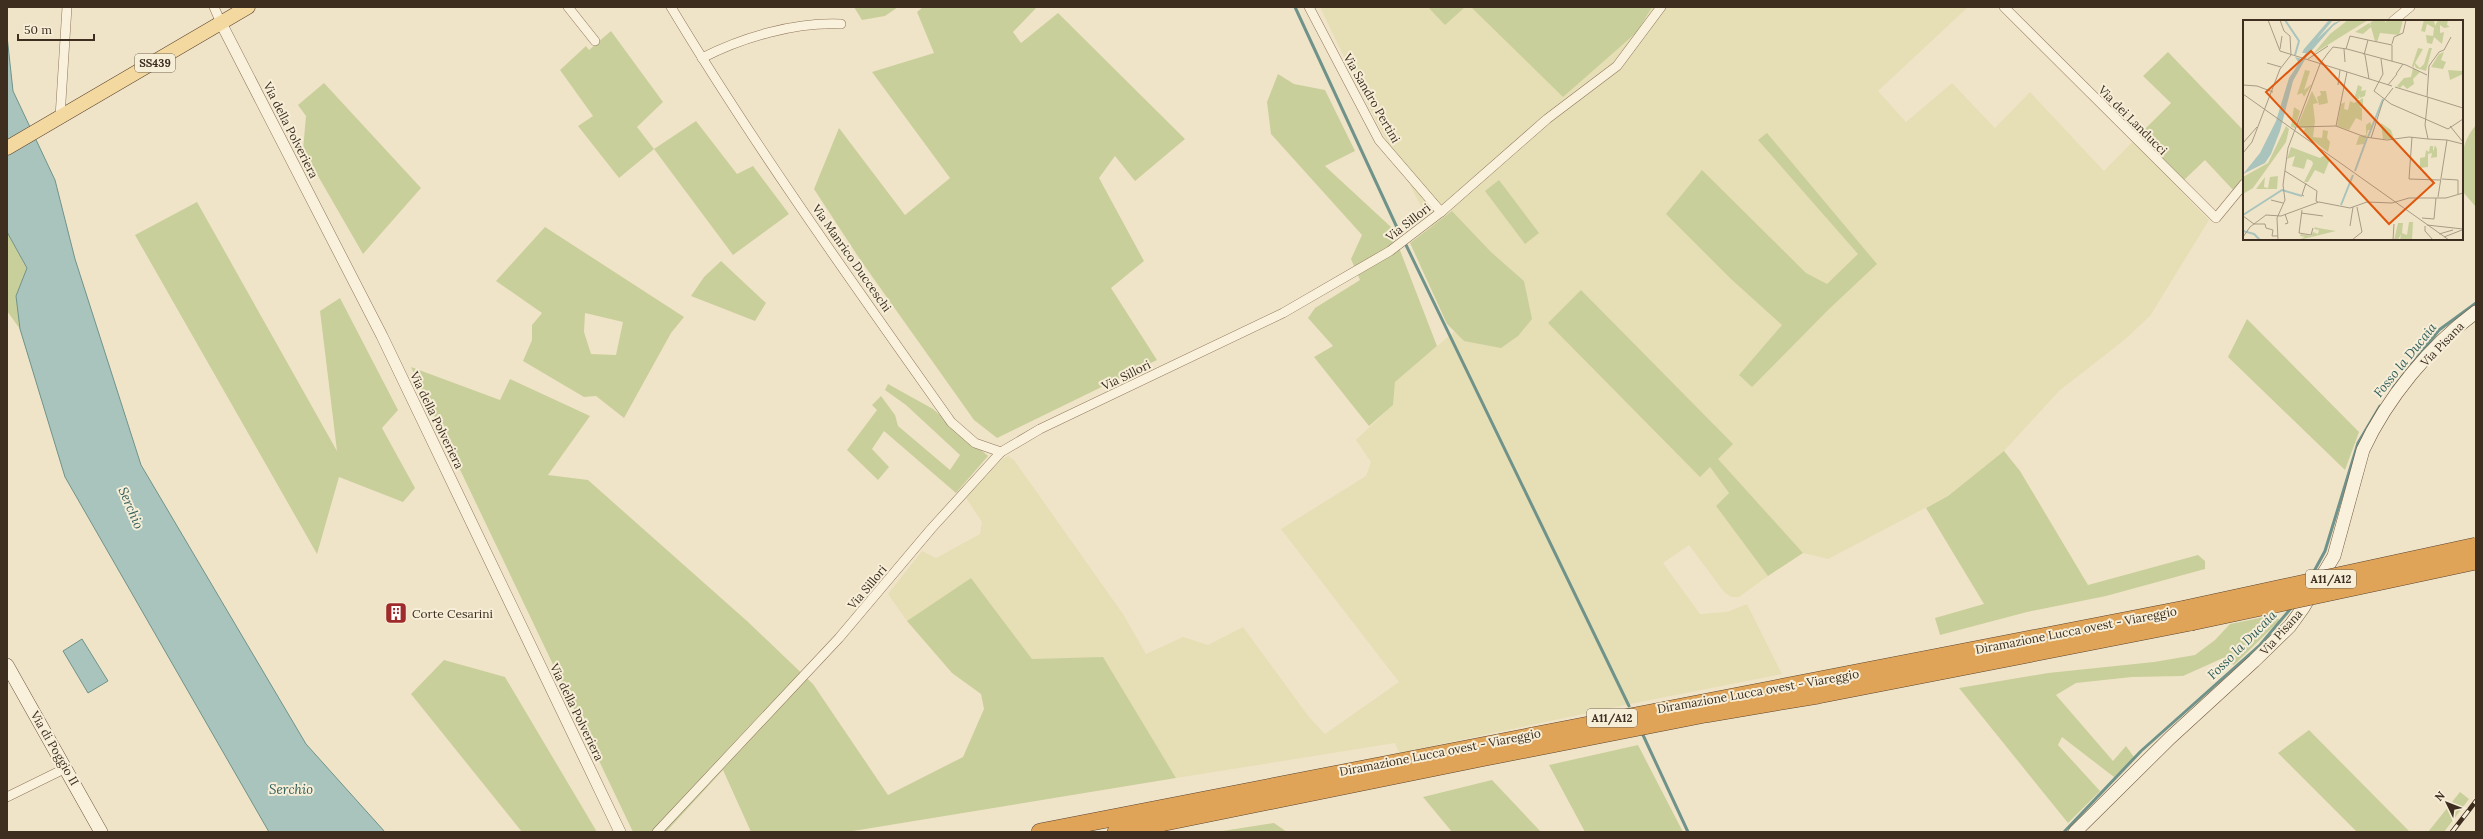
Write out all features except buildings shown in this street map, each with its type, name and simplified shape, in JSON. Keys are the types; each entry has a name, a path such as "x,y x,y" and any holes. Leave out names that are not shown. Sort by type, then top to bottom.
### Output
{"highway":[{"name":"Diramazione Lucca ovest - Viareggio","path":"1116,832 1499,754 1818,695 2188,615 2476,546"},
{"name":"Diramazione Lucca ovest - Viareggio","path":"1040,832 1662,708 2188,615 2476,561"}],"main road":[{"name":"SS439","path":"7,148 248,7"},
{"name":"Via Pisana","path":"2075,832 2170,738 2290,626 2303,608 2334,556 2363,450 2370,436 2399,392 2433,351 2449,333 2476,312"},
{"name":"Via di Poggio II","path":"7,665 101,832"}],"street":[{"path":"60,117 67,7"},
{"path":"214,7 221,23"},
{"path":"568,7 596,41"},
{"name":"Via Manrico Ducceschi","path":"671,7 702,58 837,260 952,422 975,442 1001,452"},
{"name":"Via Sandro Pertini","path":"1309,7 1379,140 1411,180 1441,212"},
{"name":"Via Sillori","path":"657,832 834,644 931,529 1001,452 1040,428 1283,313 1374,262 1441,212 1547,119 1617,66 1661,7"},
{"name":"Via dei Landucci","path":"2004,7 2216,218 2243,185"},
{"path":"2394,20 2410,7"},
{"name":"Via della Polveriera","path":"221,23 382,336 620,832"},
{"path":"702,58 726,46 761,36 816,23 841,24"},
{"path":"7,797 66,768"}],"shaded area":[{"path":"1320,7 1968,7 1878,91 1906,122 1952,83 1995,128 2030,92 2104,171 2139,135 2184,180 2180,190 2209,220 2150,316 2123,341 2059,391 2004,451 1948,496 1828,559 1803,553 1717,459 1732,444 1548,322 1700,476 1710,467 1729,493 1716,506 1768,576 1739,597 1731,597 1724,592 1689,545 1663,563 1700,614 1727,612 1747,604 1782,674 1635,703 1399,753 1395,743 1176,778 1103,658 1032,659 971,578 907,621 888,594 922,551 936,558 980,534 982,522 966,498 1002,459 1008,456 1014,460 1123,614 1146,654 1183,637 1208,645 1243,627 1309,717 1325,734 1399,682 1281,529 1366,476 1371,462 1356,440 1393,405 1395,382 1455,331 1464,341 1524,281 1491,252 1452,211 1432,227 1358,86"}],"green space":[{"path":"854,7 898,7 885,16 862,20"},
{"path":"923,7 1037,7 1013,32 1021,43 1058,13 1185,139 1135,181 1115,156 1099,178 1144,261 1111,288 1157,360 997,438 974,420 859,258 814,189 839,128 905,215 950,178 872,72 934,53 917,12"},
{"path":"1428,7 1465,7 1445,25"},
{"path":"1471,7 1652,7 1637,32 1563,97"},
{"path":"611,31 663,102 637,127 654,149 619,178 578,126 593,116 560,70 586,46 589,50"},
{"path":"2168,52 2243,130 2243,179 2234,191 2205,160 2184,180 2139,135 2171,103 2143,76"},
{"path":"1278,74 1294,84 1325,90 1355,151 1325,166 1391,227 1437,346 1395,382 1393,405 1369,426 1314,357 1333,346 1308,318 1315,308 1360,280 1351,259 1362,235 1271,134 1267,102"},
{"path":"324,83 421,188 363,254 303,150 306,116 298,105"},
{"path":"696,121 737,174 753,166 789,214 733,255 654,149"},
{"path":"2476,125 2476,207 2463,192 2463,152 2470,133"},
{"path":"1767,133 1877,264 1828,310 1752,387 1739,375 1782,325 1731,279 1666,214 1702,170 1806,273 1827,284 1858,254 1758,140"},
{"path":"1499,180 1539,233 1525,244 1485,191"},
{"path":"197,202 337,451 320,311 340,298 398,410 382,428 415,488 403,502 339,477 317,554 135,235"},
{"path":"1452,211 1491,252 1524,281 1532,319 1518,336 1501,348 1464,341 1447,324 1410,243"},
{"path":"545,227 684,317 671,333 624,418 596,396 584,397 523,361 532,340 532,325 542,313 496,281","holes":["585,313 623,322 616,355 591,354 584,332"]},
{"path":"7,232 27,268 16,296 20,329 7,311"},
{"path":"721,261 766,303 755,321 691,296 704,277"},
{"path":"1581,290 1733,444 1718,459 1803,553 1768,576 1716,506 1729,493 1710,467 1700,477 1548,323"},
{"path":"2247,319 2359,432 2345,470 2228,357"},
{"path":"411,367 500,400 510,379 590,416 548,475 588,480 747,621 813,684 888,795 963,757 984,709 981,694 952,673 907,621 971,578 1032,659 1103,657 1176,778 847,832 751,832 723,770 666,832 633,832"},
{"path":"888,384 933,409 988,456 956,493 884,431 872,449 889,467 878,480 847,450 877,410 872,405 881,396 895,415 898,426 950,470 960,455 906,405 885,390"},
{"path":"2004,451 2020,471 2088,585 2198,555 2205,561 2205,569 2106,596 2027,612 1940,635 1935,618 1984,604 1926,508 1948,496"},
{"path":"2274,615 2280,620 2234,665 2223,658 2183,676 2132,677 2076,683 2056,695 2113,761 2126,746 2134,757 2114,777 2062,737 2058,745 2100,791 2068,823 1959,688 2048,673 2154,662 2195,655 2215,640 2230,624"},
{"path":"444,660 505,677 597,832 522,832 411,694"},
{"path":"2309,730 2410,832 2357,832 2278,753"},
{"path":"1638,745 1683,832 1585,832 1549,765"},
{"path":"1492,780 1541,832 1452,832 1423,797"},
{"path":"2460,792 2469,799 2444,832 2428,832"},
{"path":"1274,823 1287,832 1216,832"}],"water":[{"name":"Serchio","path":"7,36 13,91 55,180 75,259 141,465 306,744 385,832 269,832 65,477 20,329 16,296 27,268 7,232"},
{"path":"82,639 108,681 88,693 63,651"}],"waterway":[{"path":"1295,7 1400,234"},
{"path":"1406,245 1629,706"},
{"name":"Fosso la Ducaia","path":"2393,388 2439,330 2476,303"},
{"name":"Fosso la Ducaia","path":"2312,575 2325,551 2358,443 2380,406"},
{"name":"Fosso la Ducaia","path":"2064,832 2141,751 2260,645 2292,607"},
{"path":"1643,735 1688,832"}],"railway":[{"path":"2452,832 2476,801"}],"place":[{"name":"Corte Cesarini","path":"396,613"}]}
